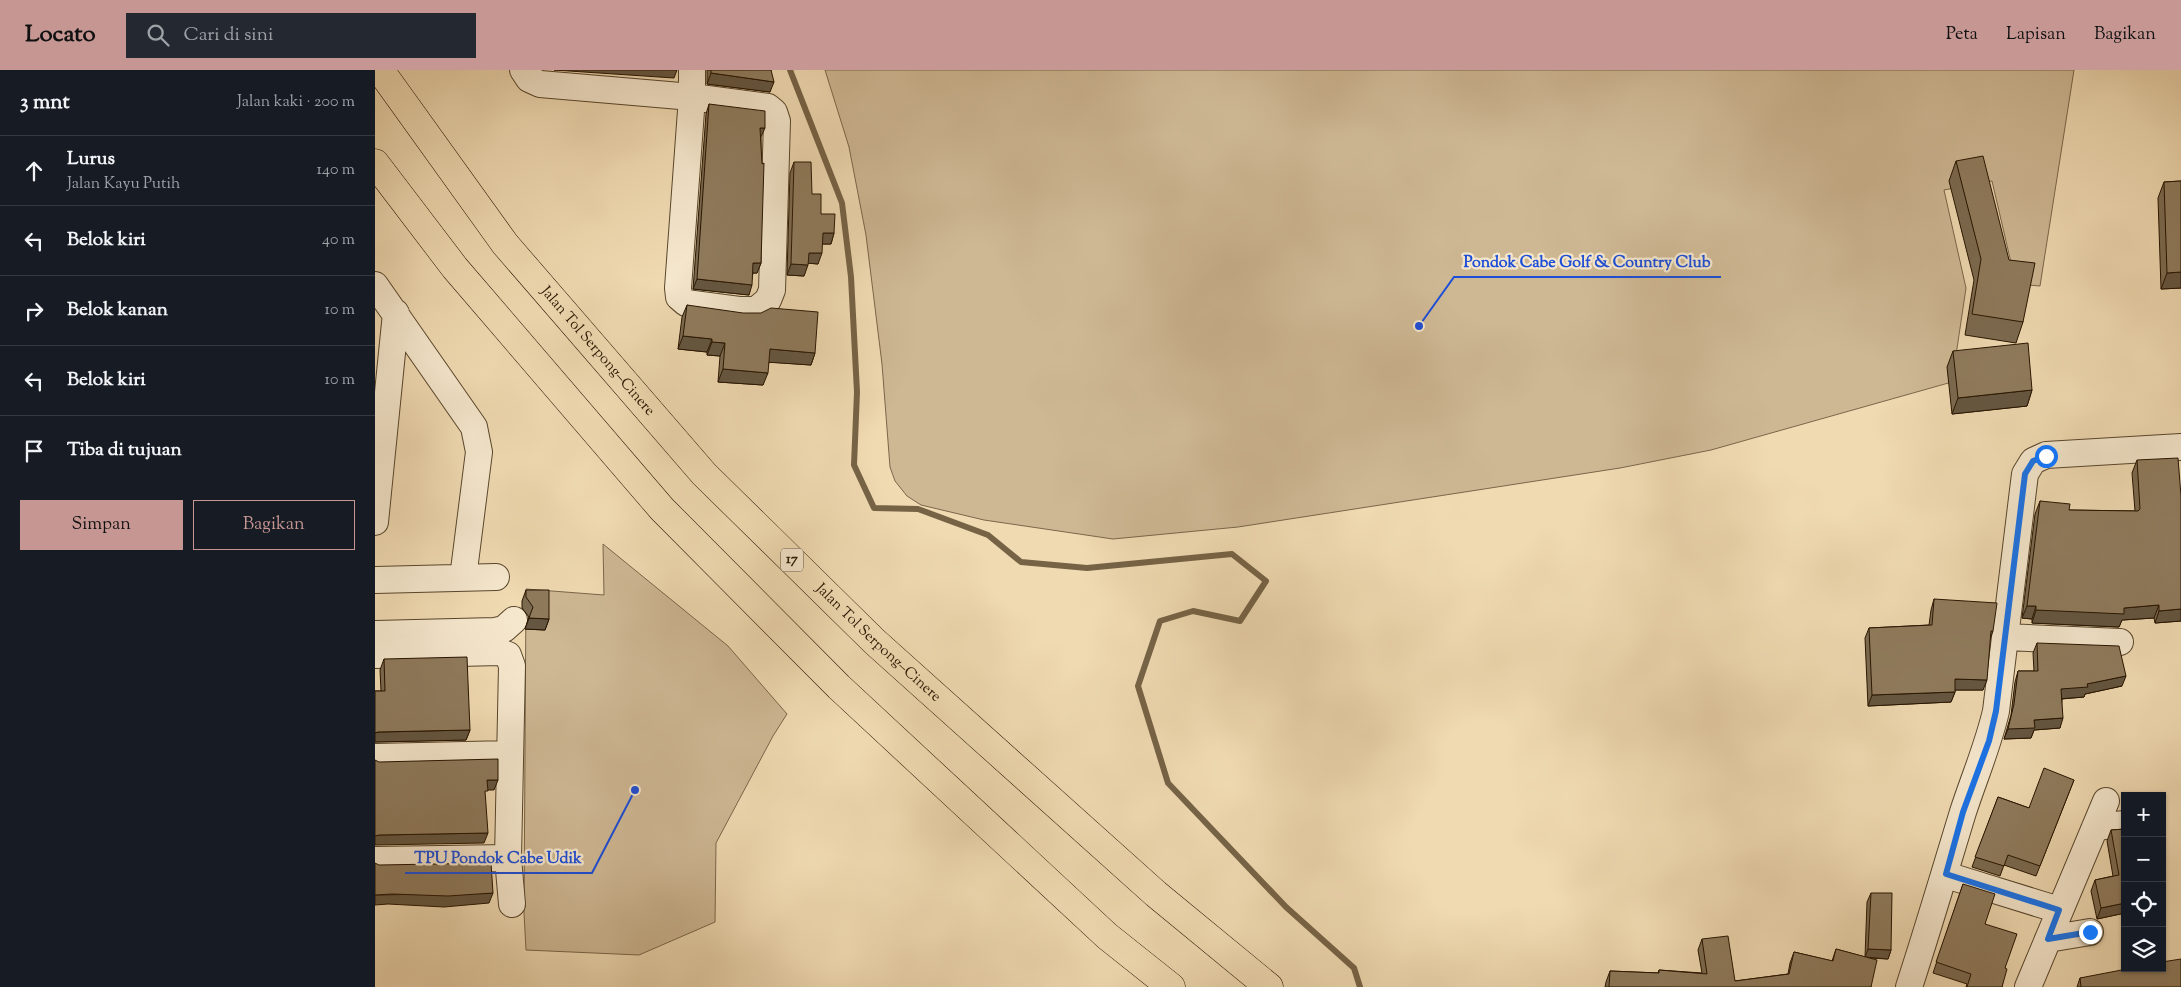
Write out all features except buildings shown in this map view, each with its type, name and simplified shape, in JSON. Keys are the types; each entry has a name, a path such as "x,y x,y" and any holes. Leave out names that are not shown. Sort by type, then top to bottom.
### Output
{"highway":[{"name":"Jalan Tol Serpong–Cinere","path":"379,70 505,244 704,474 875,642 1156,894 1269,987"},
{"path":"375,163 455,268 662,509 839,687 1107,936 1171,987"}],"street":[{"path":"523,70 529,79 540,84 692,97 767,107 774,112 777,121 772,290 768,300 755,310 739,310 686,303 679,297 692,97 692,70"},
{"path":"375,285 474,427 479,452 463,578"},
{"path":"375,522 396,314"},
{"path":"1909,987 1946,874 1963,812 1989,741 1996,711 2025,474 2033,461 2046,456 2181,447"},
{"path":"375,580 495,577"},
{"path":"375,634 495,631 505,629 514,620"},
{"path":"2006,637 2120,642"},
{"path":"375,655 500,652 508,655 512,666 508,858 512,904"},
{"path":"375,757 510,754"},
{"path":"2028,987 2106,800"},
{"path":"2095,827 2121,824"},
{"path":"375,860 508,858"},
{"path":"1946,874 2059,910"},
{"path":"2048,939 2090,932"}],"shaded area":[{"path":"825,70 2074,70 2040,286 2016,284 1992,181 1944,190 1966,288 1952,382 1711,450 1620,468 1238,527 1113,539 984,520 921,505 907,496 895,481 890,467 882,364 866,235 849,147"},
{"path":"603,544 728,646 787,714 773,736 716,843 715,922 639,955 526,950 524,913 526,589 604,595"}],"waterway":[{"path":"790,70 842,203 851,277 857,392 854,465 874,508 918,509 988,535 1021,562 1087,568 1232,554 1266,581 1240,621 1193,611 1160,621 1138,686 1168,783 1286,907 1354,968 1360,987"}],"place":[{"name":"Pondok Cabe Golf & Country Club","path":"1419,326"},
{"name":"TPU Pondok Cabe Udik","path":"635,790"}],"route":[{"path":"2046,456 2033,461 2025,474 1996,711 1989,741 1963,812 1946,874 2059,910 2048,939 2090,932"}]}
